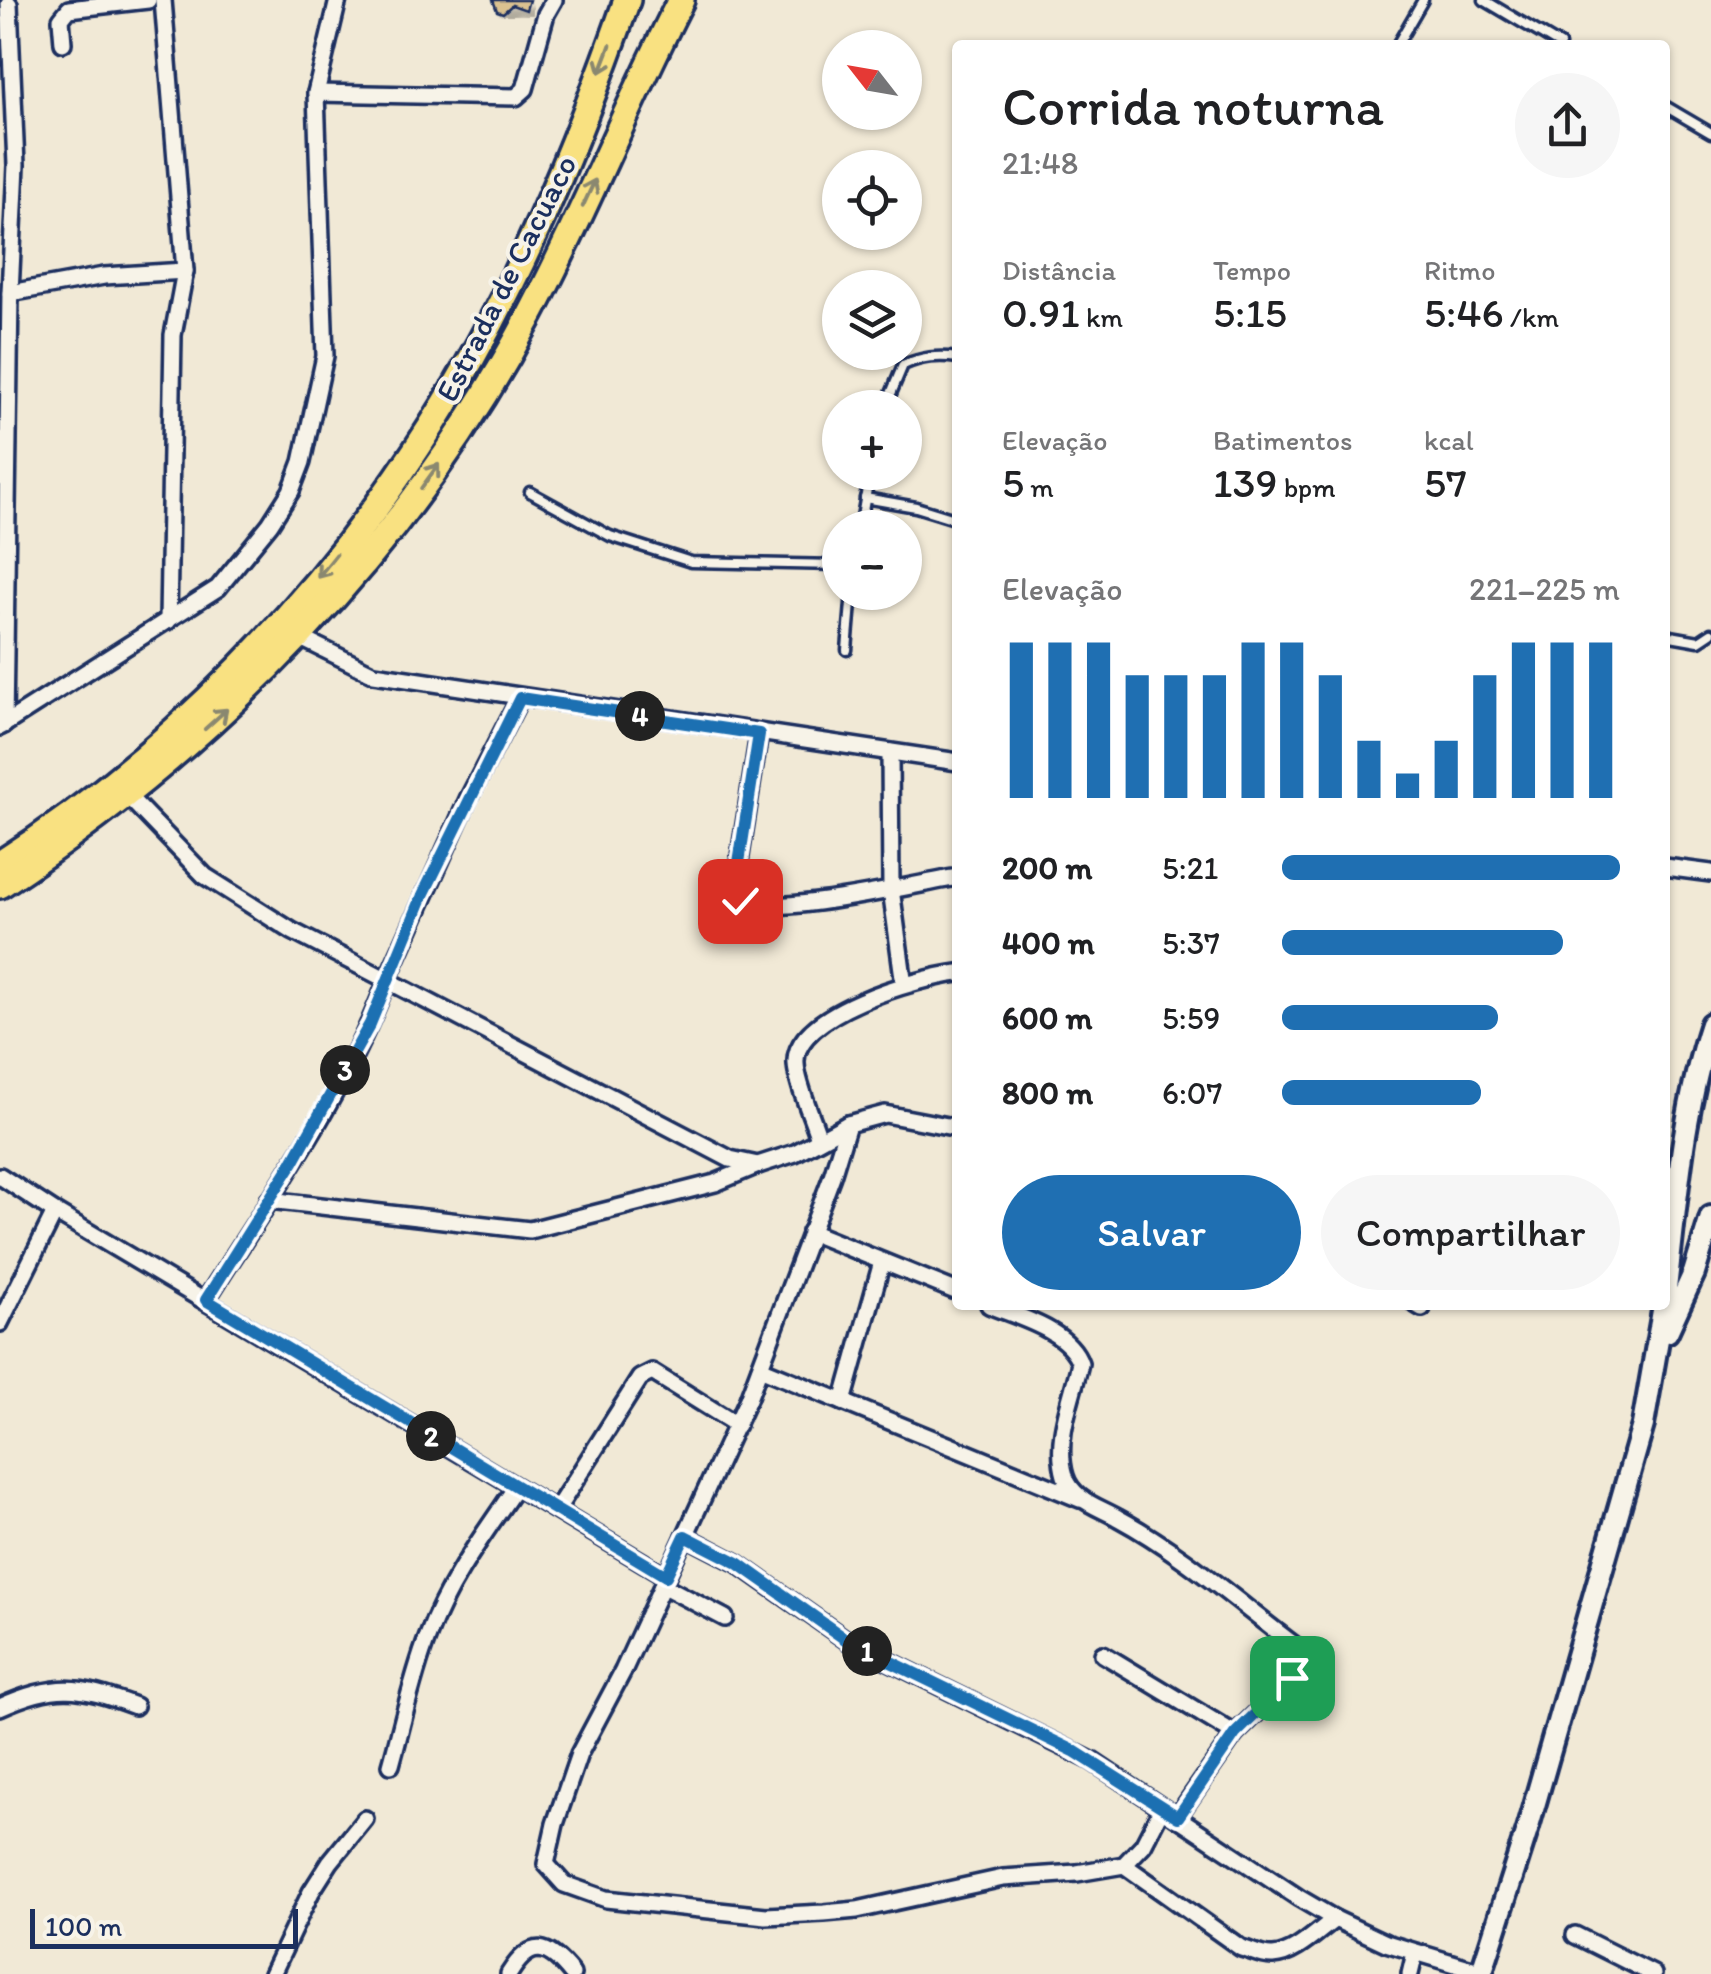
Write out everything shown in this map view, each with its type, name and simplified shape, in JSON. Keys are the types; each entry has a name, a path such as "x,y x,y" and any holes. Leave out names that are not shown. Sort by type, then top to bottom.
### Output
{"main road":[{"name":"Estrada de Cacuaco","path":"0,864 100,792 220,686 279,624 385,492 432,426 514,276 582,118 627,0"},
{"name":"Estrada de Cacuaco","path":"0,885 126,794 216,720 299,637 386,536 464,430 531,314 682,0"}],"street":[{"path":"63,43 61,19 69,9 148,0"},
{"path":"163,0 184,271 174,335 168,621"},
{"path":"2,726 218,588 270,524 290,491 302,462 324,356 316,93 338,0"},
{"path":"316,93 516,97 525,89 546,14 554,0"},
{"path":"2,726 16,165 9,4"},
{"path":"10,292 104,276 184,271"},
{"path":"299,637 374,674 952,761"},
{"path":"206,1300 269,1200 370,1024 423,895 520,698"},
{"path":"759,734 736,882 740,901 751,906 793,904 952,878"},
{"path":"890,752 891,889 904,985"},
{"path":"126,794 205,876 292,931 730,1159 758,1164"},
{"path":"1670,868 1711,873"},
{"path":"819,1139 796,1064 806,1039 836,1012 904,985 952,974"},
{"path":"1670,1250 1678,1176 1703,1082 1711,1024"},
{"path":"269,1200 530,1230 715,1183 795,1152 848,1124 885,1114 952,1127"},
{"path":"848,1124 737,1425 623,1671 579,1754 546,1864 564,1884 606,1899 766,1916 857,1910 1002,1878 1124,1865 1142,1845 1162,1808"},
{"path":"0,1176 557,1509 725,1618"},
{"path":"0,1324 55,1212"},
{"path":"1658,1352 1694,1273 1711,1216"},
{"path":"810,1232 952,1290"},
{"path":"843,1402 882,1262"},
{"path":"1002,1310 1034,1323 1069,1344 1077,1355 1080,1363 1062,1431 1065,1476 1083,1500"},
{"path":"685,1536 738,1563 848,1641 1074,1751 1335,1919 1415,1953 1481,1973 1603,1571 1643,1425 1663,1310"},
{"path":"760,1368 1083,1500 1148,1534 1304,1655 1302,1668 1235,1734 1178,1817"},
{"path":"557,1509 647,1373 652,1372 737,1425"},
{"path":"391,1765 427,1638 440,1609 516,1487"},
{"path":"1103,1654 1235,1734"},
{"path":"0,1707 36,1691 62,1687 92,1690 135,1706"},
{"path":"272,1974 311,1892 365,1819"},
{"path":"1124,1865 1242,1948 1260,1953 1273,1956 1291,1950 1335,1919"},
{"path":"1575,1935 1653,1974"},
{"path":"509,1974 524,1953 536,1948 548,1950 572,1974"},
{"path":"1410,1974 1415,1953"}],"lane":[{"path":"1400,40 1423,0"},
{"path":"1484,0 1552,40"},
{"path":"1670,109 1711,133"},
{"path":"893,390 903,365 918,358 952,357"},
{"path":"863,510 867,490"},
{"path":"530,492 610,536 690,562 822,565"},
{"path":"865,498 952,518"},
{"path":"847,650 850,610"},
{"path":"1670,636 1700,640 1711,633"}],"building":[{"path":"493,0 529,0 526,10 512,5 503,13 497,11"}],"route":[{"path":"740,901 736,882 759,734 520,698 423,895 370,1024 293,1162 206,1300 666,1576 685,1536 738,1563 848,1641 1074,1751 1178,1817 1235,1734 1292,1678"}]}
